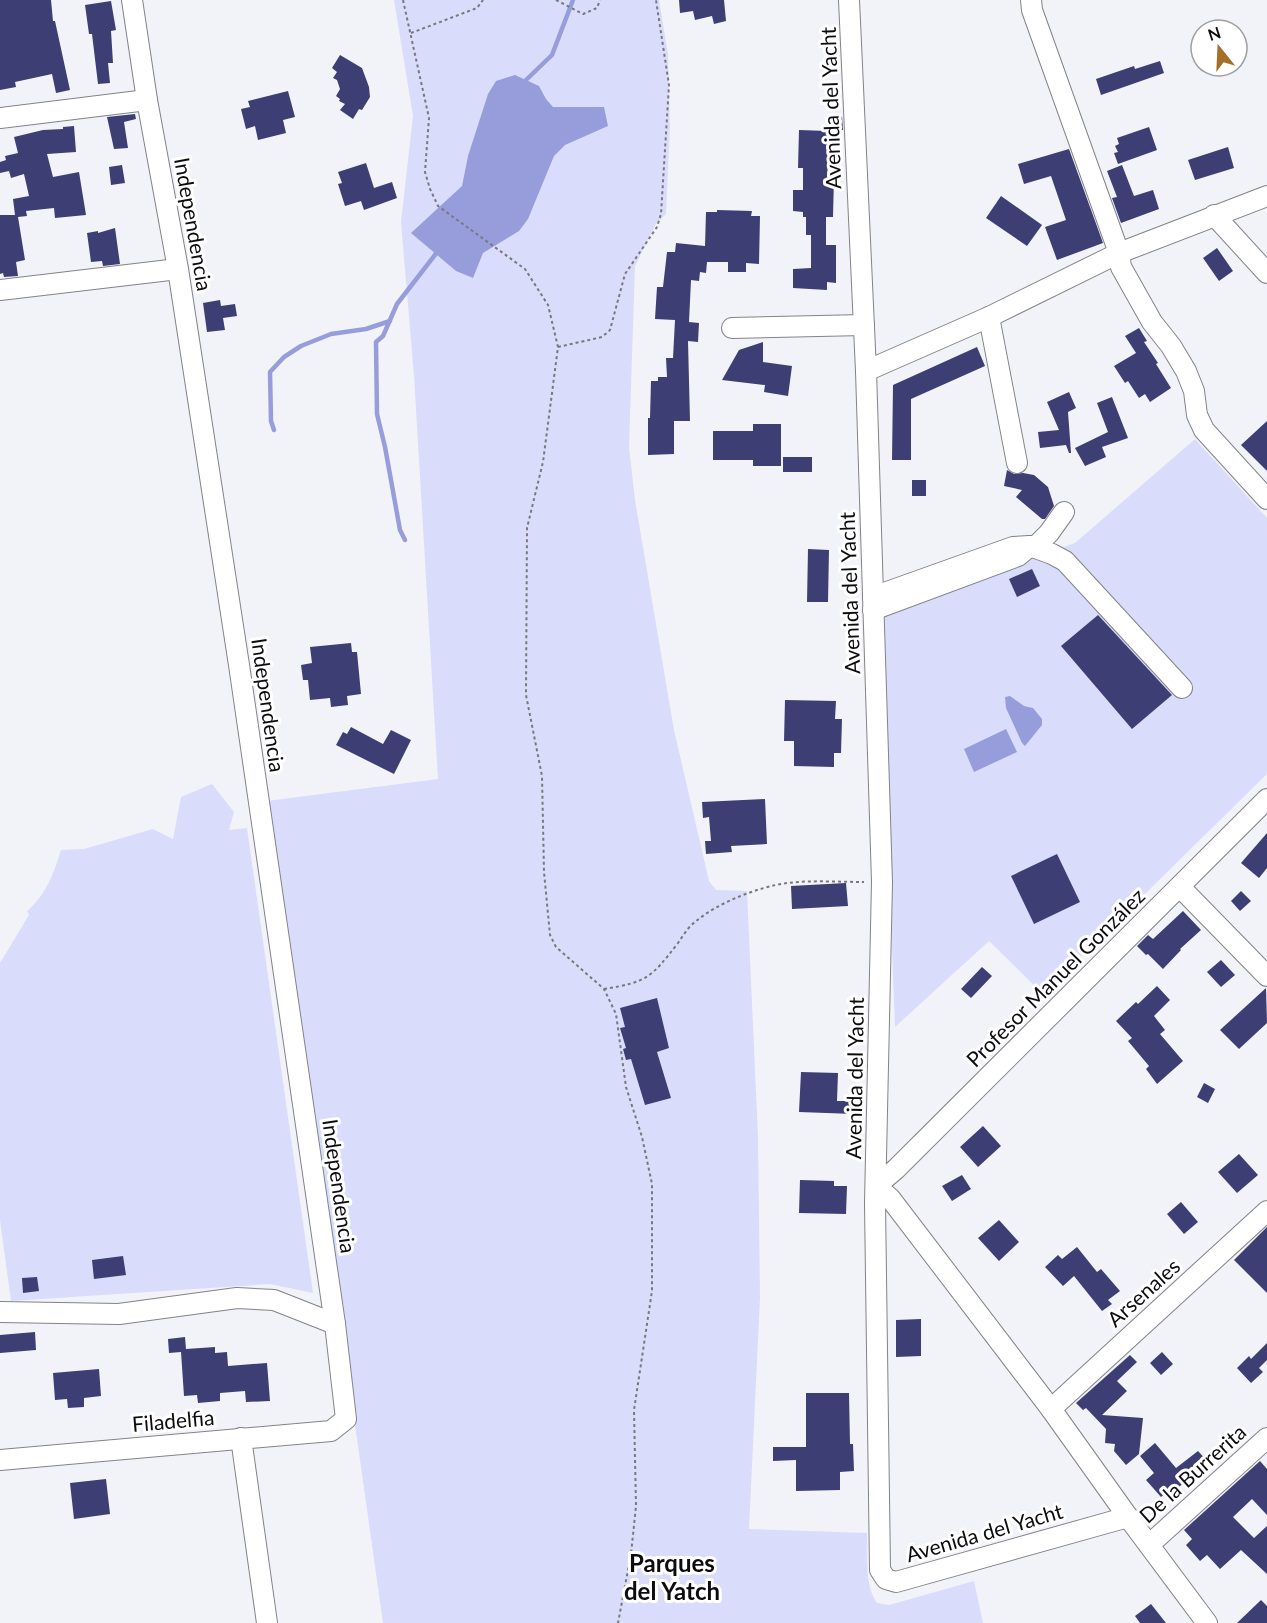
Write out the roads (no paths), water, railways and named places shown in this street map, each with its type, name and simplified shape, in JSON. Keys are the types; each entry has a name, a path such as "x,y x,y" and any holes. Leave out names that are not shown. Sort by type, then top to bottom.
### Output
{"street":[{"name":"Independencia","path":"132,0 147,100 178,269 239,665 336,1324 346,1419"},
{"name":"Avenida del Yacht","path":"849,0 866,371 882,882 876,1186 880,1570 886,1579 896,1582 1128,1517"},
{"path":"1031,0 1032,10 1119,253 1121,267 1152,322 1171,346 1186,371 1194,391 1197,415 1204,430 1267,499"},
{"path":"0,118 147,100"},
{"path":"866,371 989,317 1119,253 1267,195"},
{"path":"1214,215 1267,273"},
{"path":"0,290 178,269"},
{"path":"989,317 1017,463"},
{"path":"732,328 864,325"},
{"path":"873,604 963,571 1018,556 1049,533 1064,512"},
{"path":"1032,546 1065,561 1182,688"},
{"name":"Profesor Manuel González","path":"876,1186 896,1169 1267,799"},
{"path":"1180,886 1267,976"},
{"name":"Avenida del Yacht","path":"876,1186 890,1198 1051,1409 1207,1623"},
{"name":"Arsenales","path":"1051,1409 1267,1211"},
{"path":"0,1312 119,1314 237,1298 274,1300 336,1324"},
{"name":"Filadelfia","path":"0,1460 330,1431 346,1419"},
{"path":"241,1438 267,1623"},
{"name":"De la Burrerita","path":"1150,1544 1265,1443"}],"water":[{"path":"515,75 539,86 553,107 604,107 608,126 565,145 554,156 528,219 519,231 483,253 473,278 456,271 411,233 462,186 468,156 488,94 496,81"},
{"path":"1010,696 1024,706 1033,708 1042,719 1042,725 1025,746 1006,708 1005,697"},
{"path":"1006,729 1017,752 974,772 964,749"}],"waterway":[{"path":"525,85 526,80 552,55 573,0"},
{"path":"405,540 400,530 377,414 376,342 383,336 397,304 438,251"},
{"path":"274,430 271,421 270,372 284,357 301,346 331,334 366,329 390,321"}],"district":[{"name":"Parques del Yatch","path":"672,1576"}]}
